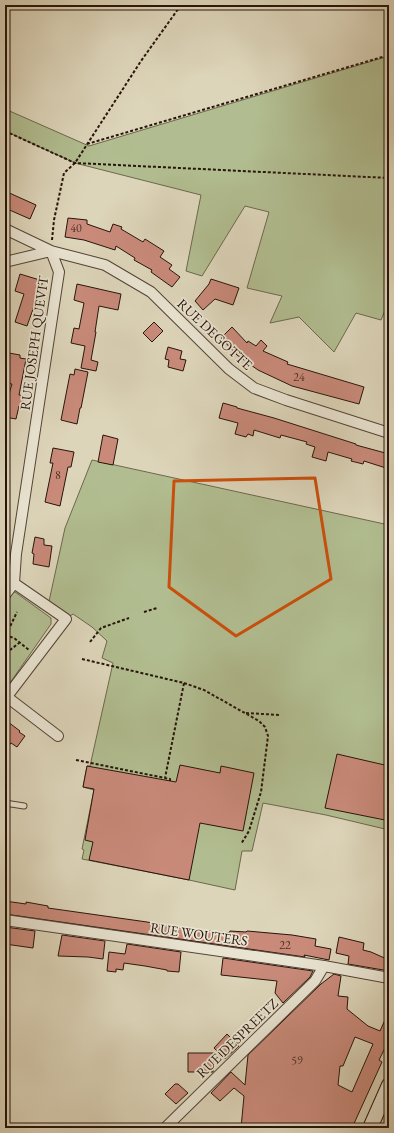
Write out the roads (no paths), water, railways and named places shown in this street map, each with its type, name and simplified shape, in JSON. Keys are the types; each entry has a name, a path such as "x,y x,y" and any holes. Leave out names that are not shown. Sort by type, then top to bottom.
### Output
{"main road":[{"path":"370,1128 389,1085"}],"street":[{"name":"RUE DEGOTTE","path":"5,229 51,251 105,265 151,292 229,369 254,388 286,400 389,433"},
{"path":"5,262 51,251"},
{"name":"RUE JOSEPH QUEVIT","path":"14,583 16,554 59,272 51,251"},
{"path":"5,577 66,619 6,698 58,736"},
{"path":"5,595 14,583"},
{"name":"RUE WOUTERS","path":"5,920 324,966 389,978"},
{"name":"RUE DESPREETZ","path":"165,1128 315,981 324,966"}],"lane":[{"path":"5,804 24,806"}]}
